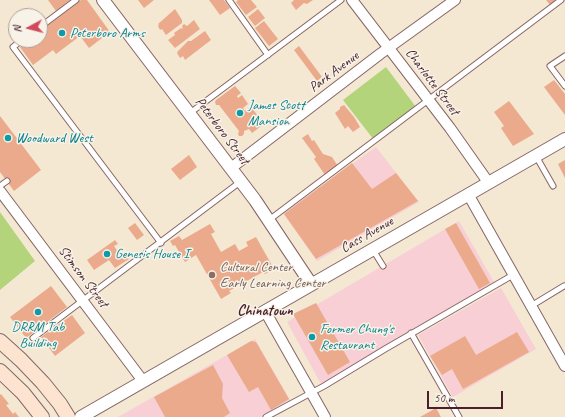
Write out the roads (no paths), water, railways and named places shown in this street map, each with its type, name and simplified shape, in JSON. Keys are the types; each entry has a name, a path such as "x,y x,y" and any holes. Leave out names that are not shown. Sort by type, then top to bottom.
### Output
{"main road":[{"path":"2,347 21,360 44,383 68,417"},
{"path":"0,371 23,393 42,417"}],"street":[{"name":"Peterboro Street","path":"103,0 231,168 269,220 311,284"},
{"name":"Charlotte Street","path":"352,0 488,182"},
{"name":"Park Avenue","path":"231,168 455,0"},
{"name":"Cass Avenue","path":"81,417 565,139"},
{"name":"Stimson Street","path":"0,191 143,381"},
{"path":"468,194 565,366"},
{"path":"265,311 325,417"}],"lane":[{"path":"48,21 76,0"},
{"path":"229,0 268,55"},
{"path":"190,114 341,0"},
{"path":"269,220 561,0"},
{"path":"14,48 161,243"},
{"path":"565,56 550,66 565,86"},
{"path":"536,156 553,186"},
{"path":"0,186 7,181"},
{"path":"33,338 241,182"},
{"path":"372,249 383,266"},
{"path":"266,417 324,386 411,333 513,275"},
{"path":"531,306 564,286"},
{"path":"411,333 459,417"}],"place":[{"name":"Peterboro Arms","path":"62,33"},
{"name":"James Scott Mansion","path":"240,113"},
{"name":"Woodward West","path":"8,138"},
{"name":"Genesis House I","path":"107,254"},
{"name":"Cultural Center Early Learning Center","path":"212,275"},
{"name":"DRRM Tab Building","path":"38,312"},
{"name":"Former Chung's Restaurant","path":"312,337"}],"district":[{"name":"Chinatown","path":"265,311"}]}
